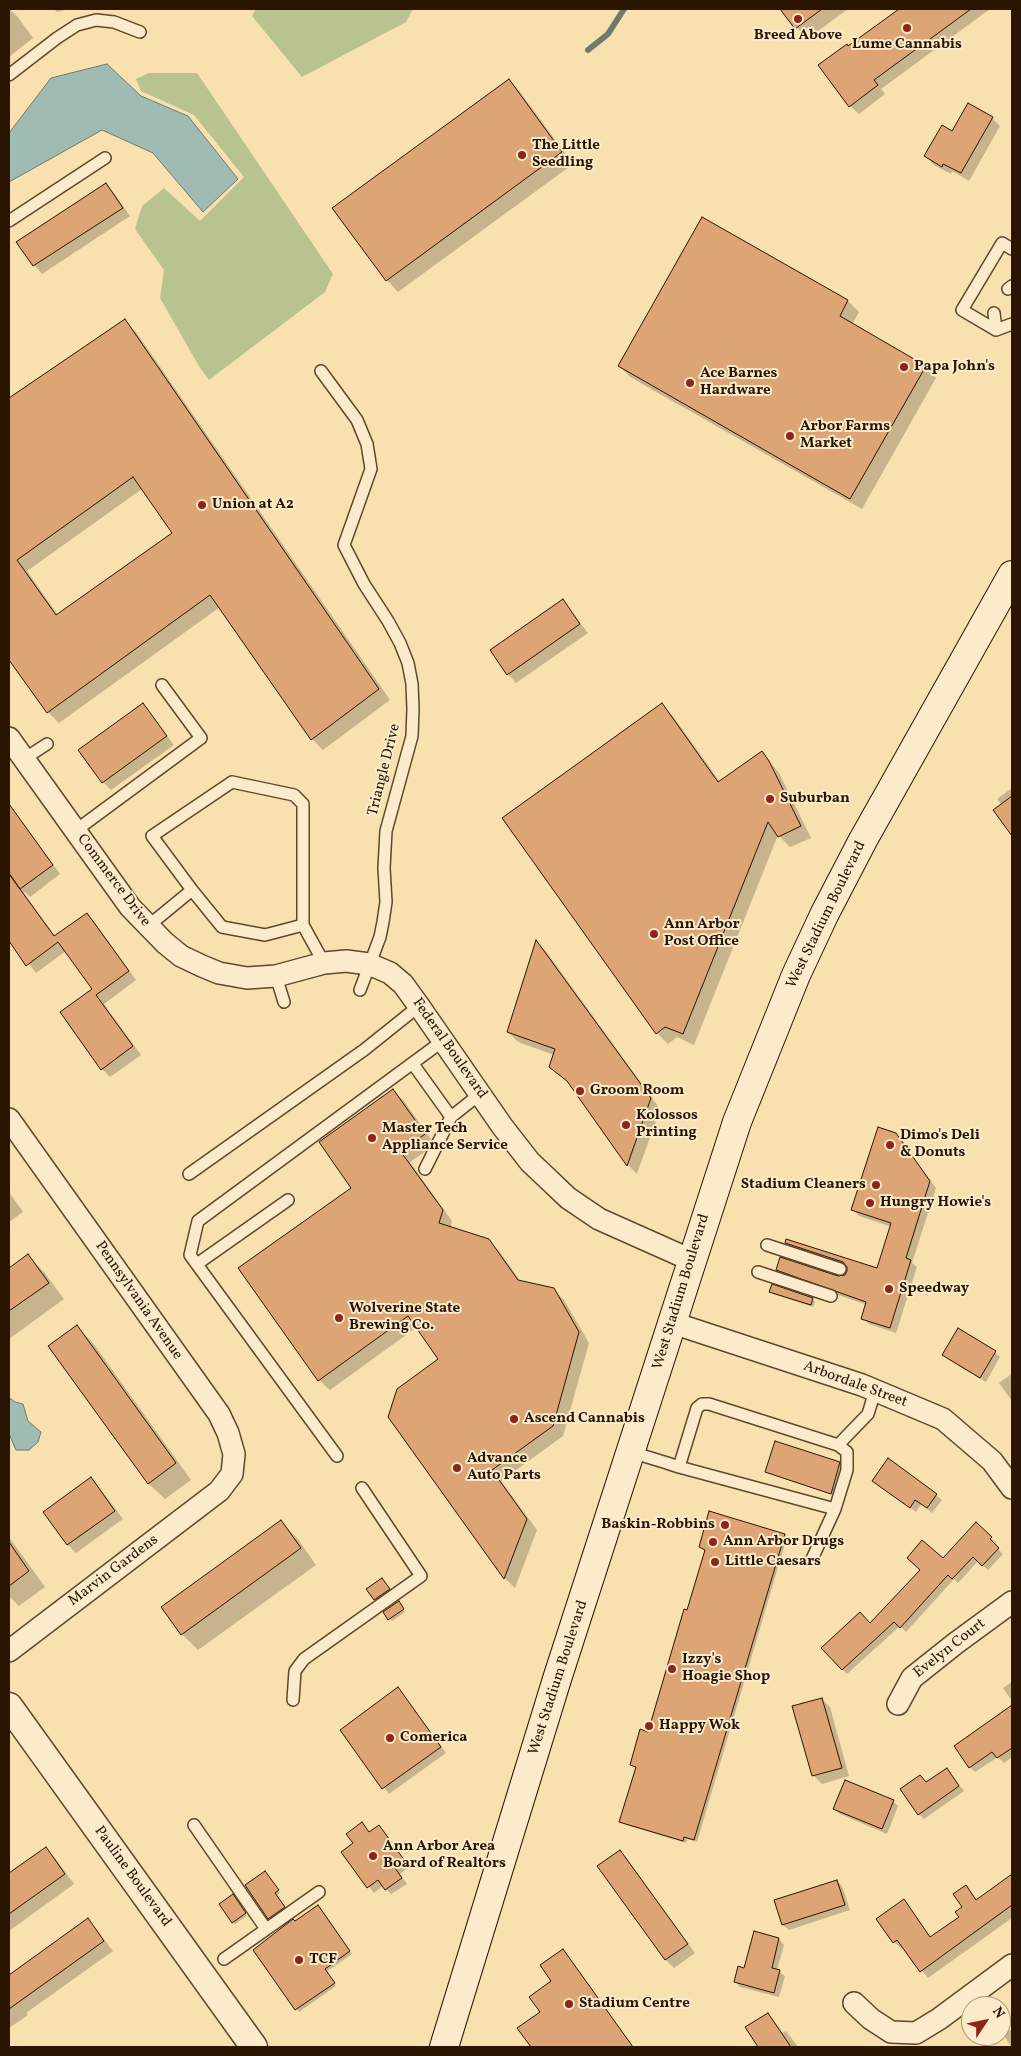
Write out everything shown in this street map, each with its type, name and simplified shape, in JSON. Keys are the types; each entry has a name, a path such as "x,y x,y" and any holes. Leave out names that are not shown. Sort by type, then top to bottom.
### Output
{"main road":[{"name":"West Stadium Boulevard","path":"444,2047 557,1679 737,1122 796,975 863,840 1012,575"}],"street":[{"name":"Commerce Drive","path":"9,738 130,907 147,927 181,956 219,973 247,978 276,976 324,964 346,961 369,964"},
{"name":"Federal Boulevard","path":"369,964 390,973 403,984 530,1162 568,1198 599,1219 691,1260"},
{"name":"Pennsylvania Avenue","path":"9,1119 219,1414 228,1433 234,1454 232,1474 219,1491"},
{"name":"Arbordale Street","path":"673,1323 875,1391 943,1419 992,1461 1012,1488"},
{"name":"Marvin Gardens","path":"9,1651 219,1491"},
{"name":"Evelyn Court","path":"898,1704 912,1678 1012,1602"},
{"name":"Pauline Boulevard","path":"9,1706 254,2047"},
{"path":"854,2004 871,2019 891,2032 916,2033 939,2019 1012,1966"}],"lane":[{"path":"9,75 77,25 96,20 114,22 140,32"},
{"path":"9,221 105,158"},
{"path":"996,330 962,310 1002,243 1012,249"},
{"path":"996,330 1003,318"},
{"path":"996,330 1003,318"},
{"name":"Triangle Drive","path":"321,371 357,420 367,444 370,460 371,469 344,544 364,584 388,620 400,643 408,663 412,684 412,736 386,831 384,868 386,902 383,922 380,937 360,990"},
{"path":"75,831 201,738 162,685"},
{"path":"24,759 47,744"},
{"path":"304,925 265,935 222,927 152,836 232,782 294,795 303,804 304,925 324,964"},
{"path":"147,927 192,890"},
{"path":"276,976 284,1002"},
{"path":"189,1174 364,1050 419,1006"},
{"path":"337,1456 190,1255 198,1222 444,1040"},
{"path":"413,1064 450,1117"},
{"path":"425,1169 450,1117 480,1094"},
{"path":"197,1264 288,1200"},
{"path":"767,1245 840,1269"},
{"path":"758,1272 831,1296"},
{"path":"838,1445 868,1414 875,1391"},
{"path":"679,1467 698,1408 702,1404 709,1404 838,1445 847,1452 847,1470 835,1509 812,1559"},
{"path":"631,1452 679,1467 835,1509"},
{"path":"293,1700 295,1671 304,1659 421,1576 362,1488"},
{"path":"194,1825 266,1929"},
{"path":"224,1959 318,1892"}],"green space":[{"path":"256,9 413,9 406,22 302,77 252,16"},
{"path":"149,73 197,73 333,274 325,292 209,380 200,368 160,298 164,270 135,229 142,206 164,188 200,221 244,177 194,115 141,91 136,79"}],"water":[{"path":"107,64 141,96 188,116 238,179 203,212 153,153 102,130 9,182 9,133 51,78"},
{"path":"11,1399 23,1404 28,1421 41,1432 38,1442 29,1450 16,1450 9,1434 9,1400"}],"building":[{"name":"Breed Above","path":"780,9 822,9 795,29"},
{"path":"899,9 971,9 874,80 878,85 849,107 818,65"},
{"path":"509,79 562,152 386,281 332,208"},
{"path":"968,103 993,117 961,173 943,164 942,167 924,156 942,125 952,131"},
{"path":"106,183 123,208 33,266 16,242"},
{"path":"702,217 848,300 840,316 926,366 850,499 618,366"},
{"name":"Union at A2","path":"125,319 379,689 311,740 210,595 47,713 9,660 9,398","holes":["133,477 172,533 56,615 17,560"]},
{"path":"563,599 580,624 507,675 490,650"},
{"path":"143,703 167,736 102,783 78,750"},
{"name":"Ann Arbor Post Office","path":"662,703 718,782 762,751 769,761 801,826 778,837 768,822 683,1034 665,1027 656,1034 502,818"},
{"path":"1012,796 1012,836 993,810"},
{"path":"9,804 53,865 20,889 9,873"},
{"path":"9,874 54,936 87,913 129,971 96,995 133,1046 101,1070 60,1012 92,989 58,942 26,966 9,941"},
{"path":"536,940 651,1098 627,1166 567,1081 549,1067 555,1049 507,1032"},
{"path":"393,1089 425,1134 401,1152 443,1210 439,1223 489,1239 518,1280 554,1288 579,1332 553,1426 492,1470 527,1519 504,1579 388,1417 397,1389 438,1359 408,1316 318,1381 238,1268 351,1188 319,1142"},
{"path":"878,1127 896,1133 930,1181 906,1258 911,1260 890,1328 861,1319 866,1302 776,1270 780,1257 838,1276 845,1275 847,1271 847,1267 843,1262 785,1243 786,1239 877,1268 891,1223 851,1210"},
{"path":"28,1254 49,1283 9,1311 9,1268"},
{"path":"772,1284 813,1298 811,1305 769,1292"},
{"path":"77,1325 176,1463 148,1484 48,1346"},
{"path":"958,1328 996,1351 980,1378 942,1355"},
{"path":"775,1441 840,1462 831,1494 765,1472"},
{"path":"888,1458 937,1494 927,1508 915,1500 910,1508 872,1481"},
{"path":"91,1477 115,1511 67,1545 43,1512"},
{"path":"709,1511 785,1534 694,1840 684,1837 683,1841 619,1822 636,1767 630,1765 640,1729 648,1732 684,1609 687,1610 705,1550 699,1547"},
{"path":"281,1520 301,1548 181,1635 161,1607"},
{"path":"976,1522 992,1537 990,1539 999,1548 982,1566 973,1557 952,1579 948,1575 900,1628 894,1622 842,1670 821,1648 860,1612 870,1623 920,1570 907,1558 922,1540 943,1558"},
{"path":"9,1542 29,1571 9,1586"},
{"path":"382,1578 390,1589 374,1600 366,1589"},
{"path":"399,1601 404,1609 388,1620 383,1612"},
{"name":"Comerica","path":"398,1687 441,1747 382,1789 340,1730"},
{"path":"822,1698 842,1768 812,1776 792,1706"},
{"path":"1012,1705 1012,1748 997,1758 992,1752 969,1768 954,1746"},
{"path":"947,1768 959,1786 918,1815 900,1789 920,1775 926,1782"},
{"path":"845,1780 894,1800 882,1829 833,1809"},
{"name":"Ann Arbor Area Board of Realtors","path":"362,1822 369,1832 379,1825 405,1861 395,1868 402,1878 385,1890 378,1880 367,1888 341,1852 353,1843 346,1834"},
{"path":"46,1847 65,1874 9,1914 9,1873"},
{"path":"620,1850 688,1944 665,1960 597,1866"},
{"path":"265,1871 279,1890 275,1893 285,1907 268,1919 245,1885"},
{"path":"1012,1874 1012,1905 920,1972 897,1940 893,1943 876,1919 904,1899 930,1937 959,1917 955,1912 962,1907 953,1894 966,1885 976,1900"},
{"path":"837,1880 845,1905 782,1925 774,1900"},
{"path":"233,1894 246,1913 232,1923 219,1904"},
{"name":"TCF","path":"318,1905 350,1951 325,1969 335,1983 295,2010 253,1950 293,1919 295,1921"},
{"path":"88,1918 104,1941 9,2009 9,1975"},
{"path":"754,1931 779,1938 772,1968 780,1970 774,1993 734,1982 738,1966 744,1968"},
{"name":"Stadium Centre","path":"563,1949 633,2047 531,2047 517,2028 540,2012 529,1997 551,1981 540,1965"},
{"path":"768,2013 791,2047 758,2047 745,2027"}],"waterway":[{"path":"588,50 608,34 624,9"}],"place":[{"name":"Breed Above","path":"798,19"},
{"name":"Lume Cannabis","path":"907,28"},
{"name":"The Little Seedling","path":"522,155"},
{"name":"Papa John's","path":"904,367"},
{"name":"Ace Barnes Hardware","path":"690,383"},
{"name":"Arbor Farms Market","path":"790,436"},
{"name":"Union at A2","path":"202,505"},
{"name":"Suburban","path":"770,799"},
{"name":"Ann Arbor Post Office","path":"654,934"},
{"name":"Groom Room","path":"580,1091"},
{"name":"Kolossos Printing","path":"626,1125"},
{"name":"Master Tech Appliance Service","path":"372,1138"},
{"name":"Dimo's Deli & Donuts","path":"890,1145"},
{"name":"Stadium Cleaners","path":"876,1185"},
{"name":"Hungry Howie's","path":"870,1203"},
{"name":"Speedway","path":"889,1289"},
{"name":"Wolverine State Brewing Co.","path":"339,1318"},
{"name":"Ascend Cannabis","path":"514,1419"},
{"name":"Advance Auto Parts","path":"457,1468"},
{"name":"Baskin-Robbins","path":"725,1525"},
{"name":"Ann Arbor Drugs","path":"713,1542"},
{"name":"Little Caesars","path":"715,1562"},
{"name":"Izzy's Hoagie Shop","path":"672,1669"},
{"name":"Happy Wok","path":"649,1726"},
{"name":"Comerica","path":"390,1738"},
{"name":"Ann Arbor Area Board of Realtors","path":"373,1856"},
{"name":"TCF","path":"299,1960"},
{"name":"Stadium Centre","path":"569,2004"}]}
